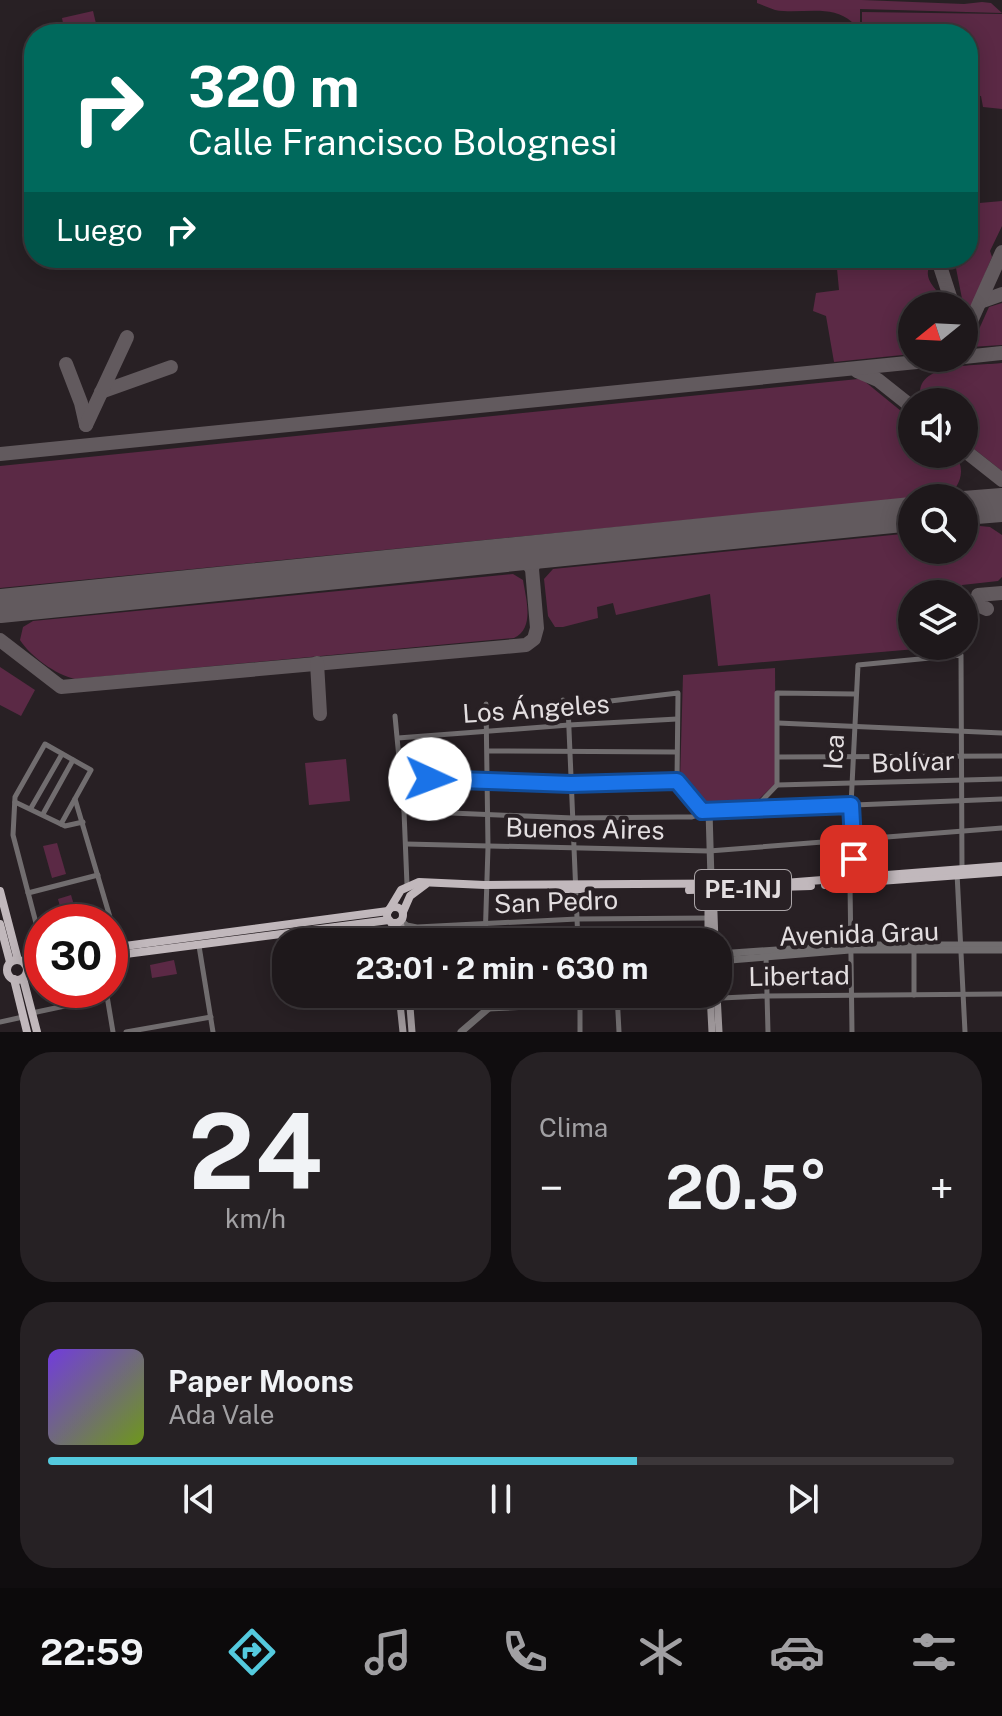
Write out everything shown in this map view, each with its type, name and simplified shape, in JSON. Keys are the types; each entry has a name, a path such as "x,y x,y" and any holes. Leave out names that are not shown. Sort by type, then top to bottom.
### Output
{"main road":[{"name":"PE-1NJ","path":"407,885 430,882 485,885 494,889 711,886 852,881 1002,869"},
{"path":"128,946 394,917 417,889 430,882"},
{"path":"394,928 401,890 407,885"},
{"path":"710,928 711,886"},
{"path":"0,891 13,970"},
{"path":"394,917 398,928"},
{"path":"711,918 713,928"},
{"path":"0,924 27,1015 37,1032"},
{"path":"128,954 199,946 324,924"},
{"path":"400,1008 403,1032"},
{"path":"410,1008 412,1032"},
{"path":"712,1032 713,1008"},
{"path":"715,1008 719,1032"},
{"path":"27,1015 27,1032"}],"street":[{"name":"Ica","path":"852,1032 851,805 858,665 961,655 963,732"},
{"path":"754,810 777,785 777,692 855,694"},
{"path":"563,700 563,706 568,706 678,693 677,781 705,811 711,886"},
{"path":"484,928 488,847 486,704"},
{"path":"568,706 577,928"},
{"path":"395,716 407,885"},
{"name":"Los Ángeles","path":"398,738 677,719"},
{"path":"778,723 1002,733"},
{"path":"963,732 960,872 965,1032"},
{"path":"31,904 13,835 15,797 45,744 91,770 61,824"},
{"path":"488,751 676,752"},
{"path":"31,808 62,754"},
{"path":"778,757 1002,756"},
{"path":"43,814 73,760"},
{"path":"401,778 571,784 677,781"},
{"name":"Bolívar","path":"777,785 1002,779"},
{"path":"75,799 106,904"},
{"path":"404,811 573,818 692,817 705,811 1002,799"},
{"path":"15,802 65,826 83,822"},
{"name":"Buenos Aires","path":"406,844 709,851 1002,828"},
{"path":"28,893 98,875"},
{"name":"San Pedro","path":"394,917 412,927 577,919 711,918"},
{"path":"199,946 213,1032"},
{"name":"Avenida Grau","path":"732,960 850,947 914,951 961,947"},
{"name":"Avenida Grau","path":"732,953 850,947 1002,948"},
{"path":"914,951 914,995"},
{"path":"766,957 768,1032"},
{"name":"Libertad","path":"732,996 1002,994"},
{"path":"0,1022 52,1008"},
{"path":"109,1008 113,1032"},
{"name":"Libertad","path":"488,1009 504,1008"},
{"path":"580,1032 581,1008"},
{"path":"617,1008 619,1032"},
{"path":"461,1032 488,1009"},
{"path":"126,1032 211,1017"}],"shaded area":[{"path":"757,0 982,2 991,3 1002,13 860,9 860,24 852,24 843,16 825,11 775,10 757,3"},
{"path":"93,11 96,24 63,24 62,18"},
{"path":"862,12 1002,14 1002,109 983,107 981,96 978,96 978,24 862,24"},
{"path":"1002,201 1002,226 990,251 992,257 977,292 961,292 956,268 978,268 978,203"},
{"path":"837,268 929,268 929,278 937,292 898,292 898,355 834,362 826,316 813,311 816,293 839,290"},
{"path":"1002,303 1002,345 978,347 978,331 989,307"},
{"path":"1002,363 1002,471 978,452 978,388 920,388 925,379 935,373 978,372 978,365"},
{"path":"858,379 898,409 898,468 961,470 958,484 898,484 898,499 0,588 0,466"},
{"path":"978,526 990,527 1002,535 1002,577 998,581 978,583 978,580 898,580 898,651 718,666 710,594 616,615 613,603 597,607 598,618 563,627 555,627 548,616 544,579 553,569 898,534 898,564 978,564"},
{"path":"513,574 523,580 528,612 525,627 514,638 75,679 44,664 20,640 23,627 33,621"},
{"path":"0,667 35,690 21,716 0,705"},
{"path":"775,668 776,783 757,801 696,802 680,782 683,675"},
{"path":"346,759 350,801 309,805 305,763"},
{"path":"57,843 66,874 52,878 43,846"},
{"path":"71,895 74,904 59,904 58,899"},
{"path":"174,960 177,974 152,978 150,965"}],"taxiway":[{"path":"978,306 1002,252"},
{"path":"941,268 948,292"},
{"path":"980,302 1002,294"},
{"path":"86,425 127,337"},
{"path":"978,356 1002,353"},
{"path":"66,364 86,425"},
{"path":"0,454 898,364"},
{"path":"101,392 171,367"},
{"path":"857,371 878,380 898,396"},
{"path":"978,461 1002,480"},
{"path":"532,569 535,559 546,551"},
{"path":"0,640 61,687 526,645 534,639 537,628 532,569 520,553"},
{"path":"987,609 978,605 978,595 1002,593"},
{"path":"317,663 320,714"}],"runway":[{"path":"978,507 1002,505"},
{"path":"0,606 898,515"}],"route":[{"path":"430,779 571,784 677,781 702,811 851,805 854,859"}]}
